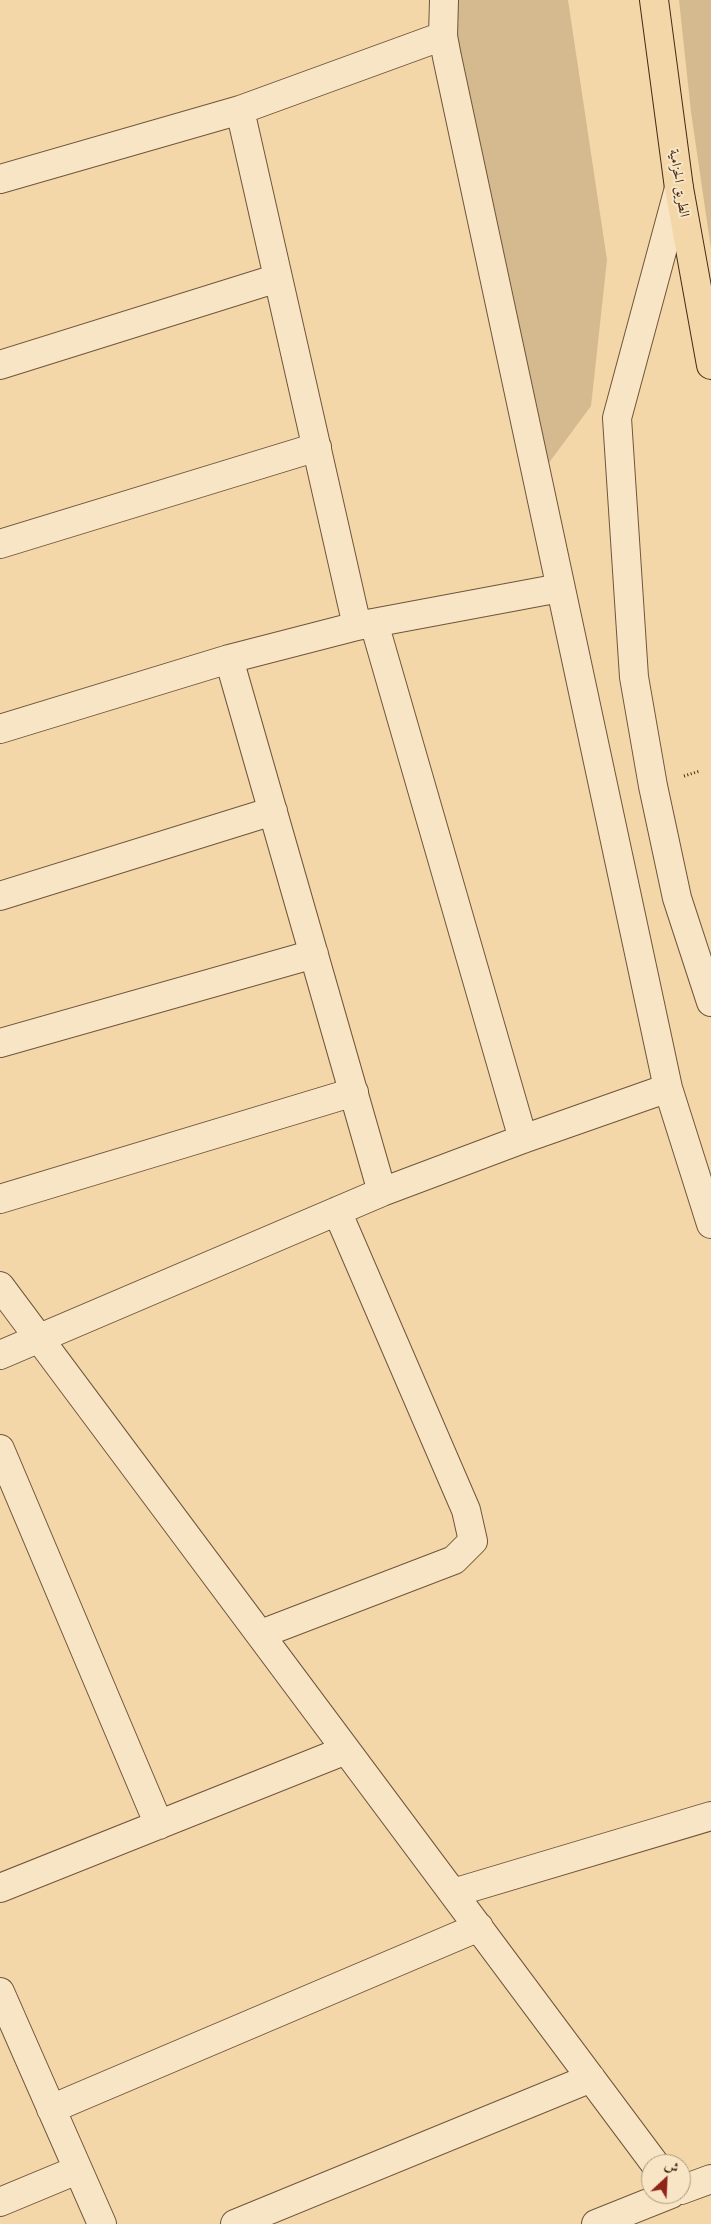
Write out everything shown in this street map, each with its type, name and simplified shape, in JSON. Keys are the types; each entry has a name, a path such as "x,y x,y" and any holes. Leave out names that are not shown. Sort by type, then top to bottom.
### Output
{"highway":[{"name":"الطريق الحزامية","path":"654,0 679,188 711,365"}],"street":[{"path":"444,0 443,36 668,1088 711,1224"},
{"path":"0,179 240,110 443,36"},
{"path":"240,110 316,447 366,624 523,1139"},
{"path":"679,188 617,418 634,676 653,786 677,898 711,1002"},
{"path":"0,365 278,278"},
{"path":"0,544 316,447"},
{"path":"0,729 229,659 366,624 560,588"},
{"path":"229,659 382,1192"},
{"path":"0,896 273,811"},
{"path":"0,1043 314,954"},
{"path":"0,1355 382,1192 523,1139 668,1088"},
{"path":"0,1199 354,1092"},
{"path":"261,1634 454,1560 472,1542 466,1510 337,1211"},
{"path":"0,1286 648,2154"},
{"path":"0,1449 159,1825"},
{"path":"0,1888 346,1750"},
{"path":"454,1893 711,1816"},
{"path":"51,2109 479,1927"},
{"path":"0,1992 102,2224"},
{"path":"235,2224 591,2078"},
{"path":"0,2202 77,2170"},
{"path":"691,2186 711,2179"},
{"path":"596,2224 646,2204"}],"shaded area":[{"path":"440,0 568,0 607,260 591,406 528,491"},
{"path":"679,0 711,0 711,249 691,112"}]}
